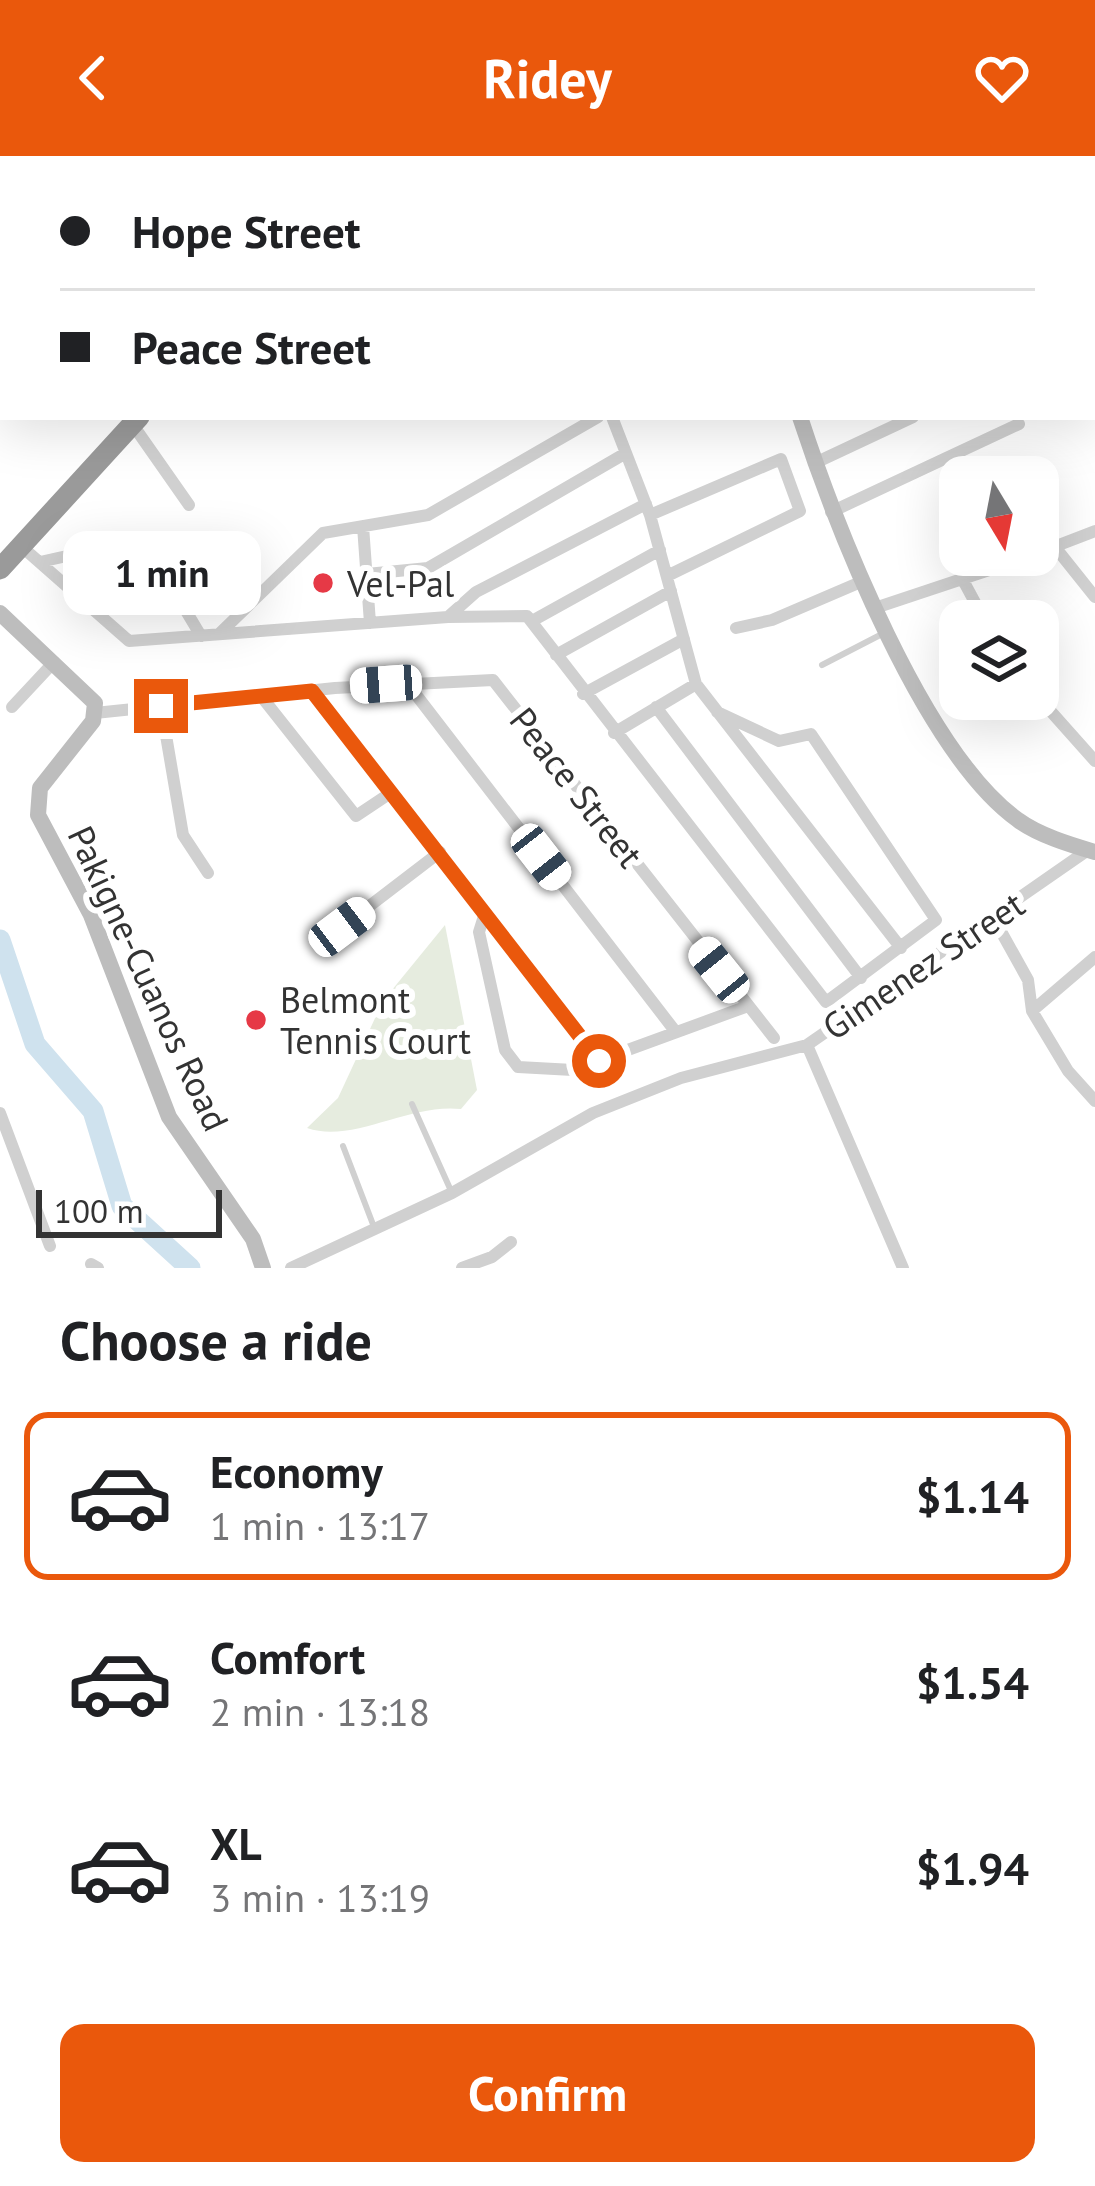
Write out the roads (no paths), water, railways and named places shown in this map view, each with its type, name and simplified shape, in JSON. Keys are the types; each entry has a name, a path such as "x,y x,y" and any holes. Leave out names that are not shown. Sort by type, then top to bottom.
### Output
{"highway":[{"path":"0,568 136,421"}],"street":[{"path":"220,634 323,532 428,514 593,420"},
{"path":"613,420 648,510 696,684 901,948"},
{"path":"801,420 831,512 875,608 960,762 1019,821 1092,851"},
{"path":"815,463 907,420"},
{"path":"136,421 189,505"},
{"path":"831,512 1019,424"},
{"path":"367,574 428,568 626,453"},
{"path":"448,617 476,592 648,510 781,459 800,512 667,576"},
{"path":"363,526 370,623"},
{"path":"1059,545 1095,531"},
{"path":"40,562 143,539 202,636"},
{"path":"22,546 129,641 448,617 519,614 532,621 583,694 826,1003 936,920 811,734 779,741 717,712"},
{"path":"532,621 660,550"},
{"path":"1059,552 1095,597"},
{"path":"875,608 979,576"},
{"path":"79,598 167,578"},
{"path":"736,628 772,620 863,581"},
{"path":"964,582 974,600"},
{"path":"556,655 671,591"},
{"path":"0,613 94,700 95,713"},
{"path":"583,694 684,640"},
{"path":"12,707 54,662"},
{"name":"Peace Street","path":"95,713 407,683 496,682 774,1038"},
{"path":"407,683 675,1031"},
{"path":"614,733 696,684"},
{"path":"312,691 599,1061"},
{"path":"261,696 356,816 392,792"},
{"path":"161,706 183,835 208,872"},
{"path":"656,706 861,978"},
{"name":"Pakigne-Cuanos Road","path":"95,713 40,788 38,815 91,915 169,1117 259,1249 263,1268"},
{"path":"1058,720 1095,761"},
{"name":"Gimenez Street","path":"291,1268 452,1193 593,1113 681,1078 807,1045 1092,851"},
{"path":"342,927 440,852"},
{"path":"484,916 479,932 505,1050 518,1067 573,1070 748,1006"},
{"path":"993,917 1028,980 1032,1011 1092,1092"},
{"path":"1032,1011 1095,957"},
{"path":"807,1045 903,1268"},
{"path":"0,1113 5,1142 50,1246"},
{"path":"462,1268 492,1258 511,1242"}],"lane":[{"path":"822,665 887,631"},
{"path":"412,1104 452,1193"},
{"path":"343,1146 375,1229"}],"waterway":[{"path":"0,940 35,1044 93,1111 122,1206 190,1268"}],"place":[{"name":"Vel-Pal","path":"323,583"},
{"name":"Belmont Tennis Court","path":"256,1020"}]}
